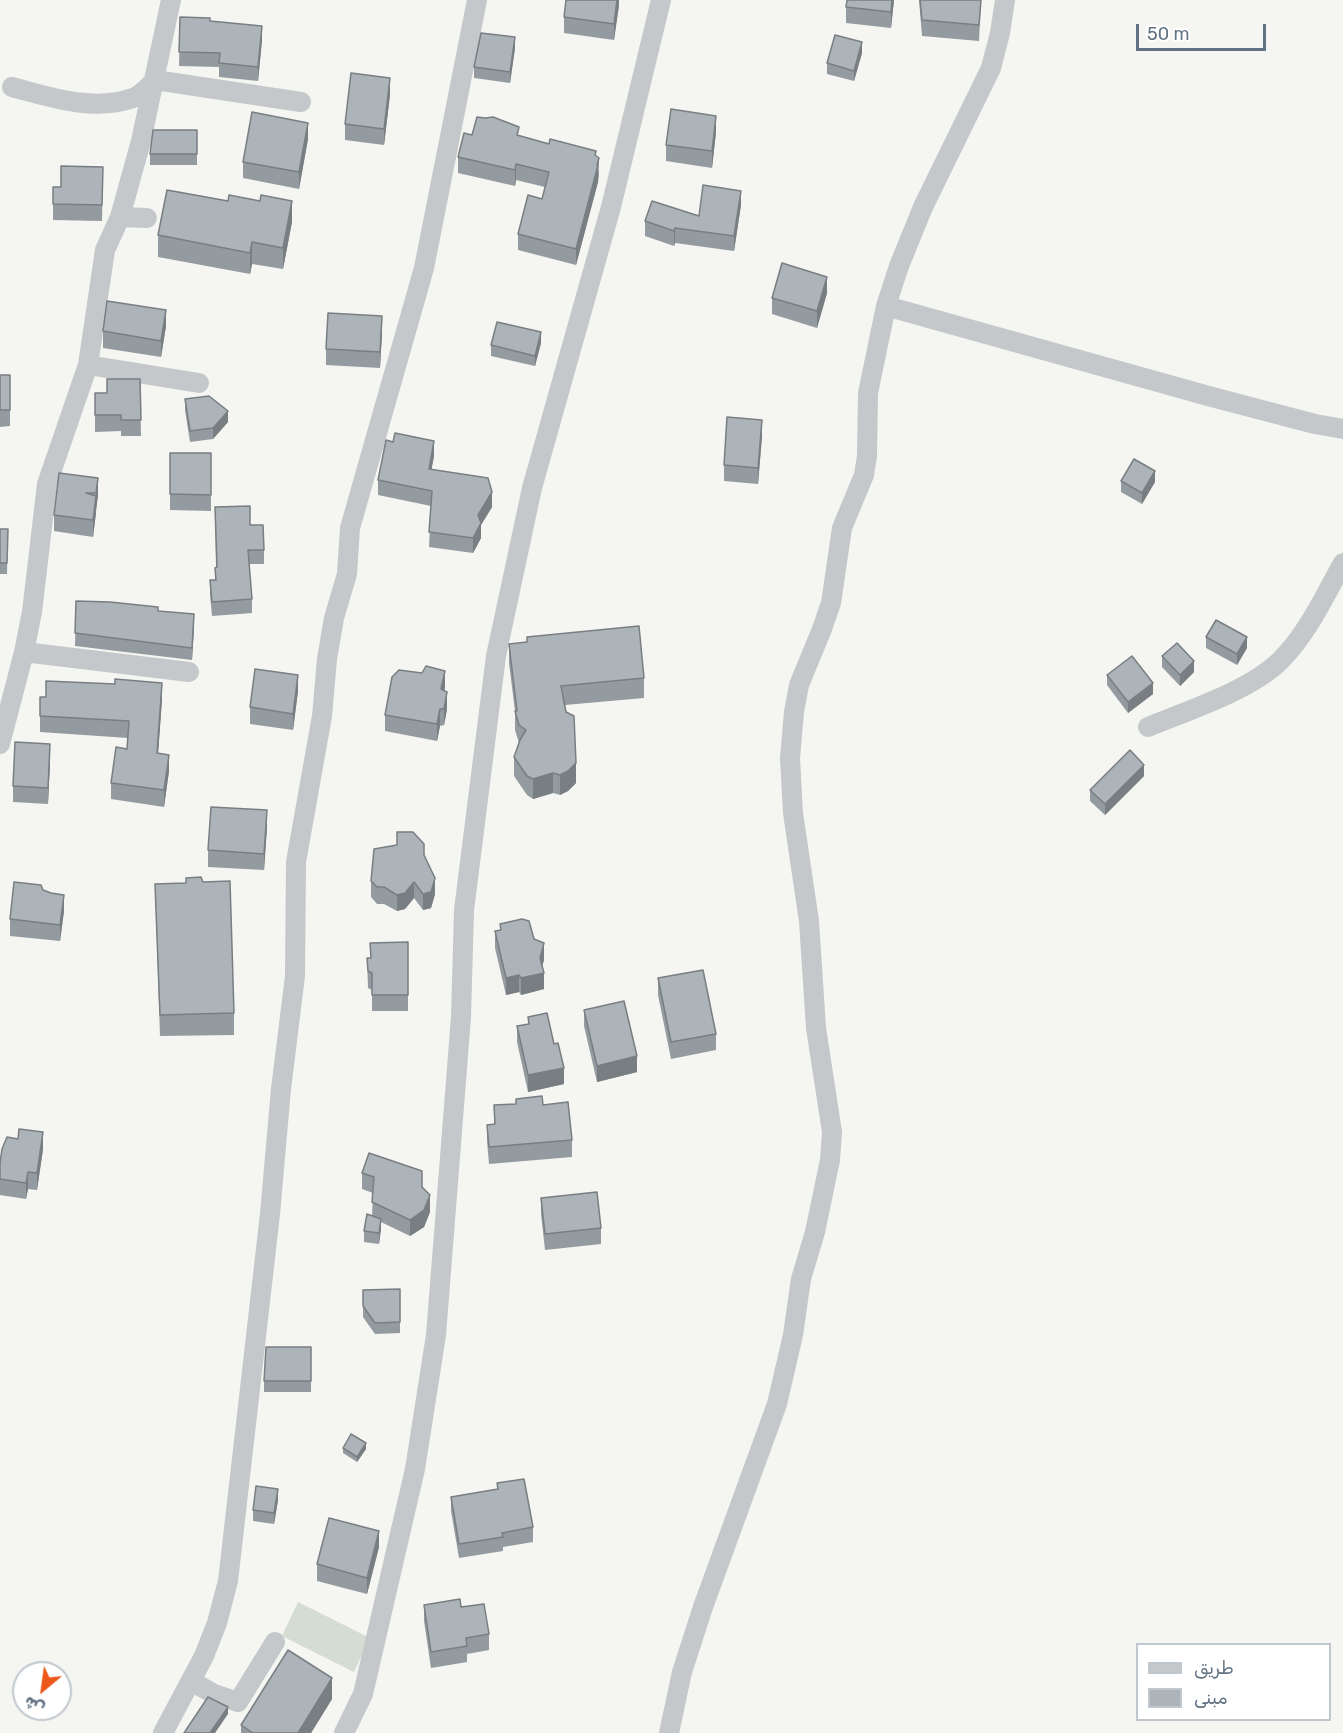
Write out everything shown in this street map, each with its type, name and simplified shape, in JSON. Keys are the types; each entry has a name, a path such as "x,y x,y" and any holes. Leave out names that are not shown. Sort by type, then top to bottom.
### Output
{"street":[{"path":"0,744 32,612 47,484 88,365 105,250 120,217 155,80 171,0"},
{"path":"163,1733 218,1623 228,1581 295,976 296,862 322,716 327,659 334,618 347,574 350,528 424,268 477,0"},
{"path":"344,1733 363,1694 415,1469 436,1335 461,1017 464,910 496,656 532,489 610,207 661,0"},
{"path":"669,1733 682,1672 703,1607 777,1404 794,1335 801,1279 815,1233 828,1176 832,1132 816,1028 808,921 793,813 790,738 799,685 831,603 842,528 864,475 867,456 868,393 886,306 899,266 923,207 976,103 991,68 1005,0"},
{"path":"12,87 83,104 135,98 155,80"},
{"path":"155,80 301,102"},
{"path":"120,217 147,218"},
{"path":"886,306 1233,403 1343,429"},
{"path":"88,365 199,383"},
{"path":"1148,727 1238,689 1258,678 1279,662 1295,645 1313,618 1343,563"},
{"path":"24,652 189,672"},
{"path":"191,1681 214,1694 238,1702 275,1642"}],"shaded area":[{"path":"298,1602 370,1638 354,1672 282,1636"}],"building":[{"path":"566,0 617,0 614,24 564,17"},
{"path":"847,0 892,0 891,12 846,7"},
{"path":"920,0 981,0 979,25 922,20"},
{"path":"180,17 210,18 210,21 262,26 258,67 219,63 220,53 179,52"},
{"path":"481,33 515,37 510,72 474,67"},
{"path":"835,35 862,42 854,71 827,63"},
{"path":"351,73 390,78 384,129 345,124"},
{"path":"671,109 716,116 712,151 666,145"},
{"path":"252,112 308,123 299,172 243,162"},
{"path":"477,117 493,117 519,127 517,135 549,144 550,139 596,151 595,155 599,158 598,165 576,249 518,234 528,195 542,199 549,172 516,164 515,170 458,157 464,133 472,135"},
{"path":"153,130 197,130 197,154 150,154"},
{"path":"61,166 103,167 102,205 53,204 53,187 61,187"},
{"path":"703,185 741,191 734,236 675,228 674,231 645,221 652,201 699,216"},
{"path":"167,190 228,201 229,195 260,201 261,195 292,201 283,248 252,242 250,253 158,235"},
{"path":"782,263 827,277 817,311 772,298"},
{"path":"107,301 166,310 161,341 103,331"},
{"path":"328,313 382,316 380,352 326,349"},
{"path":"497,322 541,332 535,356 491,345"},
{"path":"0,375 10,375 10,410 0,410"},
{"path":"107,379 140,379 141,420 121,420 121,415 95,415 95,393 107,393"},
{"path":"209,396 228,411 213,428 190,431 185,399"},
{"path":"727,417 762,420 758,468 724,465"},
{"path":"395,433 434,441 429,469 488,478 492,492 478,515 481,523 473,538 429,532 432,491 378,480 386,440 393,442"},
{"path":"170,453 211,453 211,495 170,494"},
{"path":"1134,459 1155,471 1142,493 1121,481"},
{"path":"59,473 98,478 96,493 86,493 96,496 93,520 54,515"},
{"path":"250,506 250,525 263,525 264,550 248,550 252,599 212,602 210,580 216,580 215,568 217,567 215,507"},
{"path":"0,529 8,529 7,563 0,563"},
{"path":"76,601 158,607 158,611 194,614 192,648 75,633"},
{"path":"1216,620 1247,637 1237,654 1206,637"},
{"path":"639,626 644,678 561,686 566,712 574,716 576,763 560,775 553,773 533,779 527,776 514,757 526,730 519,725 515,711 517,711 509,644 527,642 527,637"},
{"path":"1177,643 1194,661 1180,675 1162,656"},
{"path":"1132,656 1153,683 1128,702 1107,675"},
{"path":"426,666 445,671 441,689 447,692 444,709 440,709 437,724 385,715 392,677 399,670 422,673"},
{"path":"255,669 298,675 293,714 250,707"},
{"path":"115,679 162,683 157,753 169,755 164,790 111,783 116,747 127,749 129,721 40,716 40,697 46,697 46,681 115,684"},
{"path":"15,742 50,744 48,788 13,786"},
{"path":"1130,750 1144,765 1105,804 1090,790"},
{"path":"211,807 267,810 264,854 208,850"},
{"path":"397,832 413,832 424,844 424,855 435,878 431,892 423,894 414,882 405,893 397,895 384,887 377,887 371,881 374,849 397,845"},
{"path":"201,877 203,882 230,881 234,1013 160,1015 155,884 186,883 186,878"},
{"path":"14,882 41,885 43,890 64,895 60,925 10,919"},
{"path":"522,919 529,921 534,939 544,943 540,958 544,973 521,978 519,975 506,978 495,931 501,930 500,924"},
{"path":"408,942 408,995 372,995 372,973 368,971 367,958 371,958 370,943"},
{"path":"703,970 716,1034 671,1042 658,978"},
{"path":"624,1001 637,1056 597,1066 584,1010"},
{"path":"547,1013 554,1044 558,1043 564,1068 528,1075 517,1026 529,1024 528,1017"},
{"path":"542,1096 543,1105 568,1102 572,1140 489,1147 487,1125 495,1124 494,1105 516,1104 516,1099"},
{"path":"19,1129 43,1132 37,1173 28,1172 26,1183 0,1179 2,1149 7,1137 18,1139"},
{"path":"369,1153 422,1171 422,1187 430,1195 424,1210 410,1220 372,1202 374,1177 362,1173"},
{"path":"597,1192 601,1228 545,1234 541,1198"},
{"path":"367,1214 381,1219 379,1233 364,1231"},
{"path":"400,1289 400,1322 375,1323 363,1306 363,1290"},
{"path":"266,1347 311,1347 311,1381 264,1381"},
{"path":"351,1434 366,1443 357,1457 343,1448"},
{"path":"524,1479 533,1527 502,1533 503,1537 459,1544 451,1497 498,1489 497,1483"},
{"path":"256,1486 278,1489 274,1513 253,1510"},
{"path":"329,1518 379,1531 367,1578 317,1564"},
{"path":"460,1599 461,1607 484,1604 489,1634 466,1638 467,1646 431,1652 424,1605"},
{"path":"288,1650 332,1678 298,1733 253,1733 241,1725"},
{"path":"208,1697 228,1707 210,1733 184,1733"}]}
